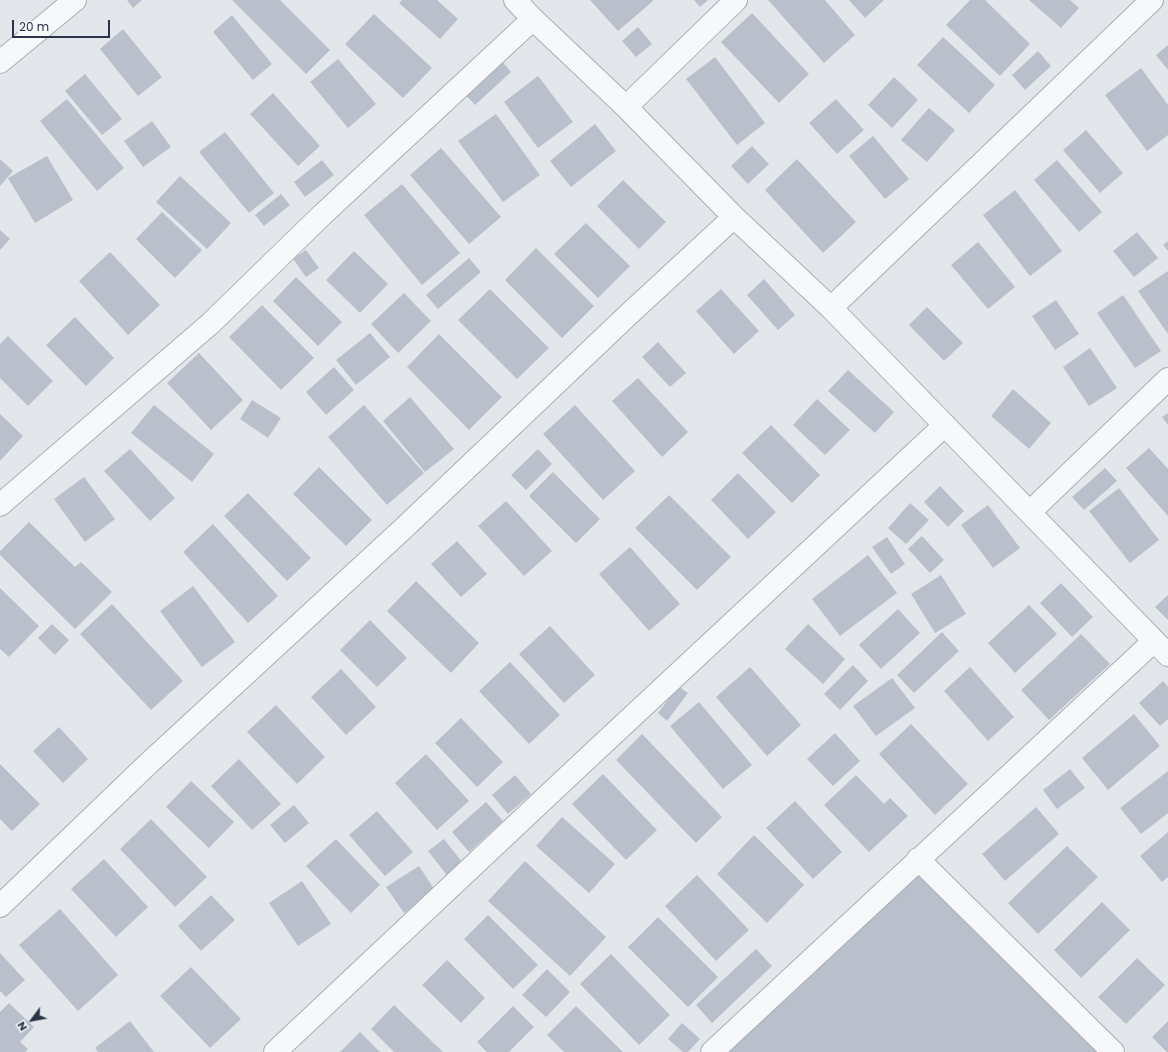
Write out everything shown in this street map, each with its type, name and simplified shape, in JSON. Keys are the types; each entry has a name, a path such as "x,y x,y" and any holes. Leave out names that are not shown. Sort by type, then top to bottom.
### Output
{"street":[{"path":"0,62 75,0"},
{"path":"515,0 626,107 734,217 831,308 1161,648 918,859 712,1052"},
{"path":"626,107 736,0"},
{"path":"831,308 1152,0"},
{"path":"0,505 211,322 322,215 533,19"},
{"path":"0,906 155,758 399,532 628,314 734,217"},
{"path":"1030,512 1168,379"},
{"path":"275,1052 582,762 945,425"},
{"path":"918,859 1113,1052"}],"building":[{"path":"127,0 142,0 133,8"},
{"path":"232,0 280,0 330,50 306,74"},
{"path":"402,0 437,0 458,19 440,39 399,3"},
{"path":"590,0 652,0 653,1 618,31"},
{"path":"694,0 708,0 700,7"},
{"path":"768,0 825,0 855,35 824,63"},
{"path":"849,0 884,0 865,18"},
{"path":"970,0 985,0 1030,44 1000,76 946,25"},
{"path":"1029,0 1070,0 1079,8 1061,28"},
{"path":"752,13 809,74 779,103 721,42"},
{"path":"374,14 432,68 403,98 345,44"},
{"path":"232,15 272,64 253,80 213,32"},
{"path":"638,27 652,44 636,57 622,41"},
{"path":"123,29 162,77 138,96 100,49"},
{"path":"943,37 995,85 969,113 917,65"},
{"path":"1168,45 1168,70 1156,55"},
{"path":"1038,51 1051,66 1025,90 1012,75"},
{"path":"498,57 511,72 475,105 462,91"},
{"path":"715,57 765,123 737,145 686,79"},
{"path":"338,59 376,104 348,128 310,82"},
{"path":"1141,68 1168,105 1168,135 1147,151 1105,95"},
{"path":"85,74 122,119 102,135 65,91"},
{"path":"538,76 573,122 538,148 504,102"},
{"path":"894,77 918,100 892,128 868,105"},
{"path":"273,93 320,146 298,166 250,114"},
{"path":"67,99 124,168 97,191 40,121"},
{"path":"836,99 864,130 837,154 809,123"},
{"path":"929,108 955,130 927,162 901,140"},
{"path":"496,114 540,175 503,202 458,141"},
{"path":"152,121 171,147 143,167 124,141"},
{"path":"595,124 616,151 571,187 550,161"},
{"path":"1086,130 1123,173 1100,193 1063,150"},
{"path":"225,132 274,193 249,213 199,152"},
{"path":"873,136 909,179 885,199 849,156"},
{"path":"752,146 769,164 748,184 731,166"},
{"path":"441,148 501,217 469,244 410,175"},
{"path":"47,156 73,200 35,223 8,178"},
{"path":"0,159 13,171 0,186"},
{"path":"797,159 856,222 823,253 765,190"},
{"path":"322,160 334,175 305,197 294,182"},
{"path":"1057,160 1102,212 1079,232 1034,180"},
{"path":"180,176 231,223 207,249 156,202"},
{"path":"623,180 666,222 639,249 597,206"},
{"path":"402,184 460,253 422,285 364,215"},
{"path":"1015,190 1062,251 1030,276 983,215"},
{"path":"281,194 290,205 264,226 255,215"},
{"path":"162,212 202,250 175,278 136,239"},
{"path":"586,223 630,266 598,298 554,254"},
{"path":"0,230 10,239 0,250"},
{"path":"1137,232 1158,258 1134,277 1113,251"},
{"path":"1168,241 1168,251 1163,245"},
{"path":"978,242 1015,287 988,309 951,265"},
{"path":"536,248 594,306 562,338 505,280"},
{"path":"306,250 319,268 306,277 293,259"},
{"path":"354,251 388,284 360,313 326,280"},
{"path":"110,252 160,305 128,335 79,281"},
{"path":"469,258 481,272 438,309 426,295"},
{"path":"1168,271 1168,334 1138,291"},
{"path":"296,277 342,322 318,346 273,301"},
{"path":"764,279 795,315 778,330 747,295"},
{"path":"490,289 549,348 517,379 458,320"},
{"path":"721,289 759,331 734,354 696,311"},
{"path":"404,293 431,321 398,353 371,324"},
{"path":"1123,295 1161,351 1135,368 1097,313"},
{"path":"1056,300 1079,334 1055,350 1032,316"},
{"path":"262,305 314,358 281,390 229,337"},
{"path":"927,307 963,343 944,361 909,325"},
{"path":"75,317 114,358 86,386 46,345"},
{"path":"370,333 390,357 356,385 336,360"},
{"path":"439,334 502,397 469,430 407,367"},
{"path":"8,336 53,381 28,406 0,378 0,344"},
{"path":"658,342 686,373 670,387 642,357"},
{"path":"1090,348 1117,388 1089,406 1063,367"},
{"path":"199,353 243,400 211,430 167,383"},
{"path":"334,367 354,390 326,415 306,392"},
{"path":"848,370 894,412 875,433 828,391"},
{"path":"638,378 688,432 662,457 612,401"},
{"path":"1013,389 1051,423 1029,449 991,416"},
{"path":"410,397 454,449 425,472 383,421"},
{"path":"817,399 850,430 825,455 793,425"},
{"path":"252,400 281,418 268,438 240,419"},
{"path":"154,405 214,454 192,482 131,433"},
{"path":"364,405 424,473 387,505 328,437"},
{"path":"575,405 635,471 603,500 543,434"},
{"path":"1168,413 1168,425 1162,417"},
{"path":"0,414 23,436 0,461"},
{"path":"771,425 820,475 792,503 742,453"},
{"path":"1149,448 1168,469 1168,516 1126,468"},
{"path":"130,449 175,498 150,521 104,471"},
{"path":"538,449 552,464 526,490 511,475"},
{"path":"319,467 372,520 346,546 293,494"},
{"path":"1105,468 1117,481 1084,510 1072,497"},
{"path":"553,472 600,519 576,543 529,496"},
{"path":"738,473 776,512 748,539 711,500"},
{"path":"84,477 115,519 85,542 54,499"},
{"path":"940,486 964,511 948,527 924,502"},
{"path":"1119,488 1159,540 1130,563 1089,511"},
{"path":"248,493 311,558 287,581 224,516"},
{"path":"669,495 731,557 697,590 635,528"},
{"path":"506,501 552,551 524,576 478,526"},
{"path":"910,503 929,520 906,544 888,528"},
{"path":"988,505 1020,548 993,568 961,525"},
{"path":"29,522 75,567 81,562 112,592 75,629 0,555 0,551"},
{"path":"213,524 278,596 248,623 183,552"},
{"path":"922,536 944,560 930,573 908,549"},
{"path":"887,537 905,564 891,574 872,547"},
{"path":"457,541 487,574 461,597 431,564"},
{"path":"630,547 680,604 649,631 599,574"},
{"path":"868,555 897,593 840,636 812,599"},
{"path":"941,575 966,614 935,633 911,594"},
{"path":"416,581 479,643 451,673 387,611"},
{"path":"1061,583 1093,617 1072,637 1040,603"},
{"path":"193,586 235,642 202,667 160,611"},
{"path":"0,588 39,626 9,657 0,649"},
{"path":"1168,595 1168,620 1155,607"},
{"path":"112,604 183,681 151,710 80,634"},
{"path":"1029,605 1057,634 1015,673 988,643"},
{"path":"898,609 920,633 881,669 859,645"},
{"path":"370,620 407,658 377,687 340,650"},
{"path":"52,624 69,640 55,655 38,638"},
{"path":"808,624 845,659 823,684 785,649"},
{"path":"550,626 595,675 564,703 519,654"},
{"path":"942,632 959,651 914,693 897,675"},
{"path":"1081,634 1110,664 1049,720 1021,690"},
{"path":"510,662 560,715 529,744 479,691"},
{"path":"853,665 868,681 840,710 824,694"},
{"path":"750,667 801,725 767,756 716,697"},
{"path":"970,667 1014,717 988,741 944,691"},
{"path":"341,669 376,707 346,735 311,697"},
{"path":"892,678 915,708 876,736 853,706"},
{"path":"1163,681 1168,687 1168,719 1160,726 1139,703"},
{"path":"678,686 688,693 667,721 658,713"},
{"path":"699,702 752,765 723,789 670,726"},
{"path":"276,705 325,757 297,784 247,732"},
{"path":"1134,714 1160,746 1108,790 1082,758"},
{"path":"461,718 503,762 477,787 435,743"},
{"path":"911,724 968,784 935,815 879,754"},
{"path":"59,727 88,759 63,783 33,751"},
{"path":"835,733 860,761 833,786 807,759"},
{"path":"642,734 722,817 696,843 616,760"},
{"path":"426,754 469,801 437,830 395,783"},
{"path":"239,759 281,804 252,830 211,786"},
{"path":"0,764 40,804 12,831 0,819"},
{"path":"1070,769 1085,788 1057,809 1043,790"},
{"path":"1168,771 1168,813 1141,834 1120,808"},
{"path":"603,774 657,830 626,860 572,804"},
{"path":"515,775 531,794 508,814 492,795"},
{"path":"856,775 884,804 890,798 908,816 869,852 824,805"},
{"path":"191,781 234,822 209,848 166,807"},
{"path":"795,801 842,852 813,879 766,828"},
{"path":"486,802 503,821 469,852 452,832"},
{"path":"294,805 309,823 285,843 270,825"},
{"path":"1036,807 1059,834 1005,881 982,854"},
{"path":"377,811 413,852 385,876 349,835"},
{"path":"562,817 615,864 589,893 536,846"},
{"path":"151,819 207,877 175,907 120,849"},
{"path":"1168,832 1168,877 1162,882 1140,856"},
{"path":"754,835 804,885 767,923 717,874"},
{"path":"336,839 380,885 351,913 306,866"},
{"path":"444,839 466,867 450,879 428,851"},
{"path":"1067,846 1098,877 1038,934 1008,903"},
{"path":"104,859 148,907 116,937 71,889"},
{"path":"525,861 606,937 570,976 488,901"},
{"path":"419,866 436,892 404,913 386,887"},
{"path":"913,869 1104,1052 727,1052"},
{"path":"697,875 749,930 716,961 665,906"},
{"path":"302,881 331,924 298,946 269,903"},
{"path":"211,895 235,920 201,951 178,926"},
{"path":"1102,902 1130,930 1081,978 1054,950"},
{"path":"60,909 118,975 78,1011 19,945"},
{"path":"488,915 538,965 513,989 464,939"},
{"path":"658,917 718,977 688,1007 628,947"},
{"path":"756,949 772,966 712,1023 696,1005"},
{"path":"0,953 25,980 6,997 0,991"},
{"path":"611,954 670,1015 639,1045 580,984"},
{"path":"1137,958 1165,985 1126,1024 1098,997"},
{"path":"447,960 485,998 461,1023 422,985"},
{"path":"191,967 241,1019 210,1048 160,996"},
{"path":"547,969 570,992 546,1017 522,995"},
{"path":"9,1003 34,1027 20,1042 28,1049 25,1052 0,1052 0,1012"},
{"path":"394,1005 443,1052 394,1052 371,1029"},
{"path":"513,1006 534,1027 509,1052 487,1052 477,1042"},
{"path":"576,1006 623,1052 564,1052 547,1035"},
{"path":"130,1021 154,1052 98,1052 95,1048"},
{"path":"1168,1021 1168,1052 1167,1052 1152,1037"},
{"path":"682,1023 700,1039 688,1052 683,1052 668,1039"},
{"path":"360,1032 380,1052 340,1052"}]}
